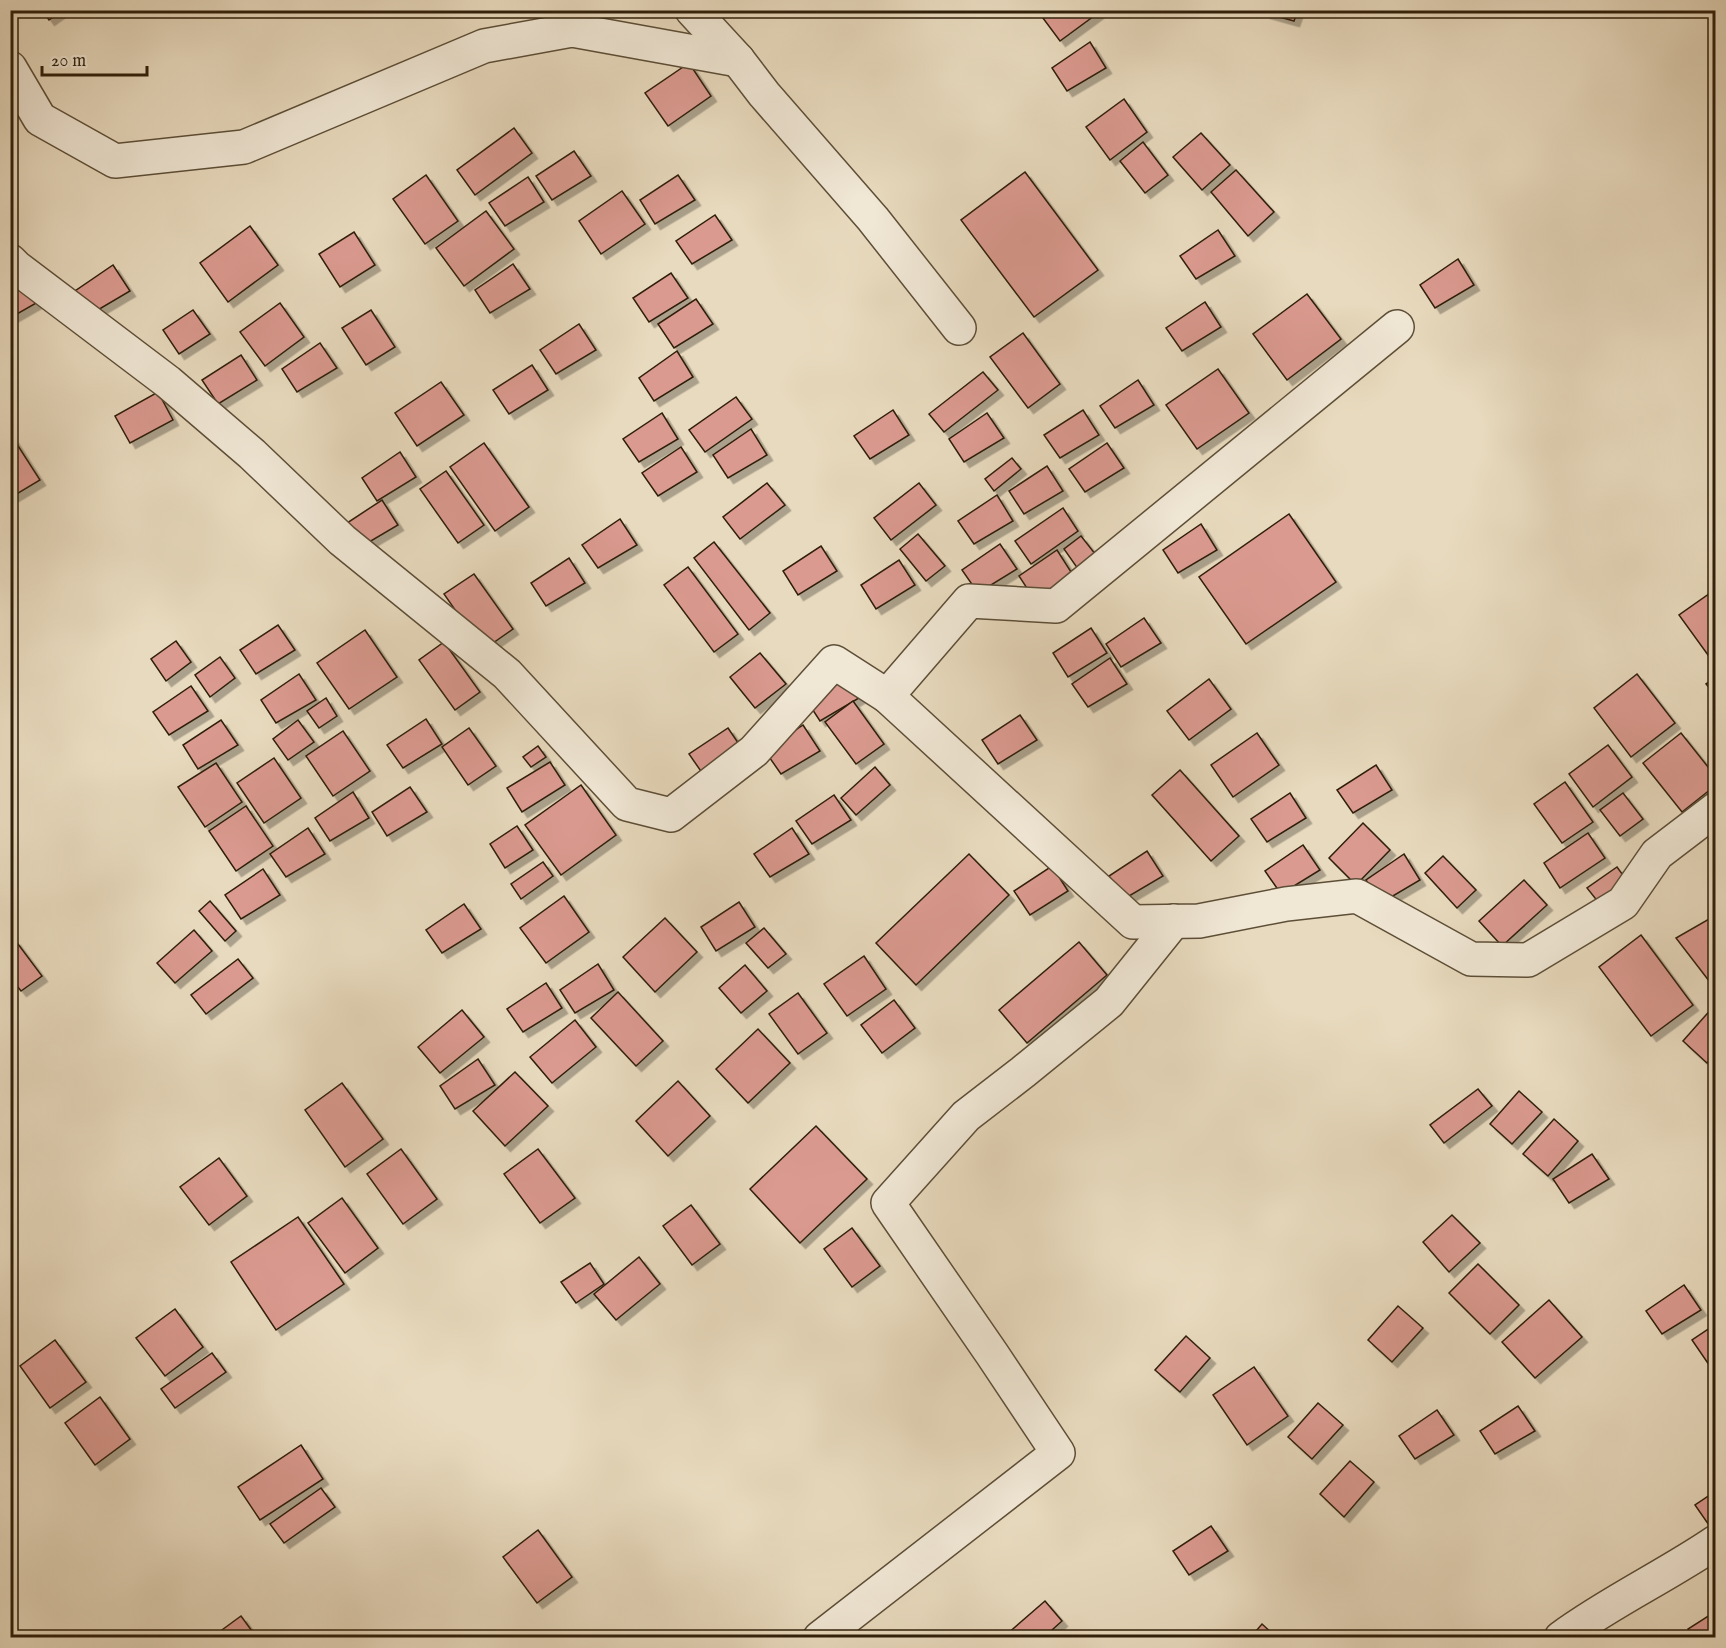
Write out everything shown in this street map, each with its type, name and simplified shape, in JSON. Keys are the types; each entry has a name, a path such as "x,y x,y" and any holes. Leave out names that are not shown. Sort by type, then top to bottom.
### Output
{"street":[{"path":"692,10 738,60 764,94 873,219 959,328"},
{"path":"10,68 40,119 115,161 244,147 484,46 572,30 738,60"},
{"path":"10,261 168,382 252,454 342,540 507,674 627,804 671,815 754,751 834,662 887,696 1133,922 1199,921 1286,904 1357,896 1471,959 1528,960 1623,903 1658,854 1716,809"},
{"path":"887,696 969,601 1056,606 1397,327"},
{"path":"820,1638 1058,1453 888,1203 966,1116 1109,1002 1174,921"},
{"path":"1561,1638 1581,1623 1716,1542"}],"building":[{"path":"42,10 63,10 49,20"},
{"path":"1037,10 1096,10 1098,13 1060,41"},
{"path":"1266,10 1298,10 1294,21 1265,13"},
{"path":"1090,42 1106,68 1067,91 1052,68"},
{"path":"689,63 711,96 668,126 645,93"},
{"path":"1124,99 1147,132 1110,160 1086,127"},
{"path":"514,128 532,153 475,195 457,170"},
{"path":"1201,133 1230,165 1202,190 1173,157"},
{"path":"1143,142 1168,175 1145,193 1120,161"},
{"path":"574,151 591,176 552,200 536,176"},
{"path":"1236,170 1274,212 1248,236 1211,192"},
{"path":"1025,172 1098,270 1034,317 961,220"},
{"path":"426,175 458,221 425,244 393,199"},
{"path":"678,175 695,200 655,224 640,200"},
{"path":"528,177 544,202 505,226 489,203"},
{"path":"622,191 645,224 601,254 579,221"},
{"path":"486,211 514,249 464,286 436,248"},
{"path":"715,215 732,240 692,264 676,241"},
{"path":"250,226 278,265 228,302 200,263"},
{"path":"1218,230 1235,256 1196,279 1180,256"},
{"path":"354,232 375,265 340,287 319,254"},
{"path":"1458,259 1474,285 1435,308 1420,285"},
{"path":"513,264 530,289 490,313 475,290"},
{"path":"113,265 130,291 91,314 75,291"},
{"path":"671,273 688,298 649,322 633,298"},
{"path":"22,276 38,302 10,318 10,284"},
{"path":"1307,294 1341,339 1287,380 1253,334"},
{"path":"696,299 713,324 674,348 658,324"},
{"path":"1205,302 1221,327 1182,351 1166,328"},
{"path":"280,303 304,337 265,366 240,332"},
{"path":"193,310 210,334 179,354 163,330"},
{"path":"371,310 395,347 366,365 342,328"},
{"path":"579,324 596,350 556,374 540,350"},
{"path":"1023,333 1060,384 1028,408 990,357"},
{"path":"320,343 337,368 297,392 282,369"},
{"path":"677,351 693,377 654,401 639,378"},
{"path":"241,355 257,380 218,404 202,380"},
{"path":"532,365 548,390 509,414 493,390"},
{"path":"1218,369 1249,413 1197,449 1166,405"},
{"path":"983,372 998,390 944,432 929,414"},
{"path":"1138,380 1154,405 1115,428 1100,406"},
{"path":"441,382 464,415 417,446 395,413"},
{"path":"158,392 173,420 130,443 115,416"},
{"path":"736,397 752,419 705,452 689,430"},
{"path":"893,410 909,435 870,459 854,436"},
{"path":"1083,410 1099,435 1060,458 1044,435"},
{"path":"662,413 678,439 639,462 623,439"},
{"path":"987,413 1004,438 964,462 949,439"},
{"path":"751,429 767,455 728,478 713,455"},
{"path":"13,438 40,480 10,498 10,439"},
{"path":"484,443 529,507 495,531 450,467"},
{"path":"1107,443 1124,468 1085,492 1069,469"},
{"path":"681,447 697,472 658,496 642,473"},
{"path":"400,452 416,477 377,501 362,478"},
{"path":"1012,458 1021,469 994,491 985,479"},
{"path":"1047,466 1063,491 1024,514 1009,491"},
{"path":"446,471 484,525 458,543 420,489"},
{"path":"767,483 785,505 740,539 723,517"},
{"path":"919,483 936,505 891,540 874,518"},
{"path":"997,495 1013,521 974,544 958,521"},
{"path":"382,500 398,525 359,548 344,525"},
{"path":"1063,508 1078,531 1031,564 1015,541"},
{"path":"1289,514 1336,582 1246,644 1199,577"},
{"path":"620,519 637,545 598,568 582,545"},
{"path":"1201,524 1217,550 1178,573 1163,550"},
{"path":"918,534 945,566 926,581 900,549"},
{"path":"1081,536 1096,555 1078,569 1064,549"},
{"path":"714,542 770,613 749,630 694,558"},
{"path":"1000,544 1017,569 978,593 962,570"},
{"path":"821,546 837,571 798,595 783,571"},
{"path":"1057,550 1073,575 1034,599 1019,576"},
{"path":"569,558 585,583 546,606 531,583"},
{"path":"899,560 915,585 876,609 861,585"},
{"path":"688,567 738,634 714,652 664,585"},
{"path":"474,574 513,629 483,650 444,594"},
{"path":"1716,589 1716,650 1708,655 1679,615"},
{"path":"1144,618 1161,643 1121,667 1106,644"},
{"path":"278,625 295,650 256,674 240,650"},
{"path":"1091,628 1107,653 1068,677 1053,653"},
{"path":"365,630 397,677 349,709 317,663"},
{"path":"176,641 191,662 166,681 151,659"},
{"path":"444,642 480,692 455,710 419,660"},
{"path":"760,653 786,684 755,708 730,677"},
{"path":"220,657 235,678 210,697 195,675"},
{"path":"1110,658 1127,684 1088,707 1072,684"},
{"path":"843,672 859,698 820,721 805,698"},
{"path":"299,674 316,700 276,723 261,700"},
{"path":"1637,674 1675,723 1631,757 1594,708"},
{"path":"1716,677 1716,696 1706,684"},
{"path":"1209,679 1231,709 1189,740 1167,711"},
{"path":"191,686 208,711 169,735 153,712"},
{"path":"326,698 337,716 319,728 307,711"},
{"path":"853,701 884,744 856,764 825,722"},
{"path":"1020,715 1037,740 998,764 982,740"},
{"path":"426,719 442,744 403,768 387,745"},
{"path":"221,720 238,745 198,769 183,745"},
{"path":"298,720 314,742 288,760 273,739"},
{"path":"803,725 820,751 781,774 765,751"},
{"path":"469,728 496,766 468,785 442,747"},
{"path":"728,728 745,753 705,777 689,754"},
{"path":"343,731 370,771 333,796 306,756"},
{"path":"1257,733 1279,765 1233,797 1211,765"},
{"path":"1681,733 1716,777 1716,785 1682,812 1643,763"},
{"path":"1608,745 1632,777 1593,807 1569,774"},
{"path":"538,746 546,757 531,767 523,757"},
{"path":"274,758 301,798 264,823 237,783"},
{"path":"550,762 565,785 522,812 507,788"},
{"path":"216,763 242,802 205,827 178,787"},
{"path":"1376,765 1392,790 1353,813 1337,790"},
{"path":"875,767 890,785 856,815 841,798"},
{"path":"1180,770 1239,836 1211,861 1152,795"},
{"path":"1565,782 1593,822 1562,843 1534,804"},
{"path":"581,785 616,835 561,875 525,825"},
{"path":"410,787 427,812 387,836 372,812"},
{"path":"353,792 369,818 330,841 315,818"},
{"path":"1290,793 1306,818 1267,842 1251,819"},
{"path":"1623,793 1643,819 1620,836 1600,810"},
{"path":"834,795 851,820 812,844 796,821"},
{"path":"246,806 273,846 236,871 209,831"},
{"path":"1363,823 1390,850 1356,885 1329,858"},
{"path":"517,826 533,850 505,868 490,844"},
{"path":"308,828 325,854 286,877 270,854"},
{"path":"792,828 809,854 770,877 754,854"},
{"path":"1588,833 1605,858 1560,888 1544,863"},
{"path":"1303,845 1320,870 1281,894 1265,871"},
{"path":"1147,851 1163,876 1124,899 1109,876"},
{"path":"969,854 1009,895 916,985 876,943"},
{"path":"1404,854 1420,880 1381,903 1366,880"},
{"path":"1443,856 1476,890 1457,908 1425,873"},
{"path":"543,862 553,876 521,899 511,884"},
{"path":"1052,866 1068,891 1030,915 1014,891"},
{"path":"1617,867 1628,882 1599,903 1587,888"},
{"path":"263,869 280,895 241,919 225,895"},
{"path":"1524,880 1547,905 1502,946 1479,921"},
{"path":"564,896 589,932 546,963 520,928"},
{"path":"210,901 236,931 225,941 199,911"},
{"path":"739,902 755,927 716,951 701,927"},
{"path":"464,904 481,929 442,953 426,930"},
{"path":"1716,915 1716,990 1676,938"},
{"path":"665,918 697,952 655,992 623,957"},
{"path":"764,928 786,954 768,968 746,943"},
{"path":"194,930 212,951 175,983 157,963"},
{"path":"1641,935 1693,1005 1651,1036 1599,967"},
{"path":"15,940 42,976 21,991 10,977 10,943"},
{"path":"1079,942 1107,975 1027,1043 999,1010"},
{"path":"864,956 886,989 847,1016 824,984"},
{"path":"238,959 253,978 206,1014 191,995"},
{"path":"598,964 614,990 575,1013 560,990"},
{"path":"745,965 767,991 741,1013 719,988"},
{"path":"546,983 562,1008 523,1032 507,1009"},
{"path":"618,992 663,1041 636,1066 591,1018"},
{"path":"798,993 827,1033 798,1054 769,1014"},
{"path":"894,1000 915,1028 882,1053 861,1025"},
{"path":"1713,1007 1716,1009 1716,1054 1707,1063 1683,1041"},
{"path":"462,1010 484,1037 440,1073 418,1047"},
{"path":"575,1020 596,1047 552,1083 530,1057"},
{"path":"758,1029 790,1063 748,1103 716,1069"},
{"path":"478,1059 495,1085 455,1109 440,1086"},
{"path":"515,1072 548,1106 505,1146 473,1111"},
{"path":"678,1081 710,1116 668,1156 636,1121"},
{"path":"342,1083 383,1139 345,1167 305,1110"},
{"path":"1478,1089 1492,1106 1444,1143 1430,1125"},
{"path":"1519,1091 1542,1112 1512,1144 1490,1124"},
{"path":"1554,1119 1578,1141 1548,1176 1523,1154"},
{"path":"816,1126 867,1179 800,1243 750,1189"},
{"path":"401,1149 437,1199 403,1224 367,1174"},
{"path":"538,1149 575,1198 540,1223 504,1174"},
{"path":"1592,1154 1609,1179 1569,1203 1553,1179"},
{"path":"219,1158 247,1196 209,1225 180,1187"},
{"path":"342,1198 378,1248 345,1273 308,1223"},
{"path":"691,1205 720,1244 692,1265 663,1226"},
{"path":"1452,1215 1480,1243 1449,1272 1423,1242"},
{"path":"298,1217 344,1284 276,1330 231,1262"},
{"path":"852,1228 880,1266 852,1287 824,1249"},
{"path":"639,1257 660,1284 616,1320 594,1294"},
{"path":"590,1263 604,1284 576,1303 561,1282"},
{"path":"1478,1264 1519,1305 1490,1334 1449,1293"},
{"path":"1684,1285 1701,1310 1662,1334 1646,1311"},
{"path":"1549,1300 1582,1337 1535,1378 1502,1342"},
{"path":"1398,1306 1423,1328 1392,1362 1368,1340"},
{"path":"175,1309 203,1347 165,1376 136,1338"},
{"path":"1716,1324 1716,1375 1692,1340"},
{"path":"1186,1336 1210,1358 1180,1392 1155,1370"},
{"path":"55,1340 86,1382 50,1408 20,1366"},
{"path":"212,1353 226,1372 175,1408 161,1389"},
{"path":"1254,1367 1288,1416 1247,1445 1213,1395"},
{"path":"100,1397 130,1439 95,1465 65,1423"},
{"path":"1318,1403 1343,1425 1312,1459 1288,1437"},
{"path":"1518,1406 1535,1431 1495,1454 1480,1431"},
{"path":"1437,1410 1454,1435 1415,1459 1399,1436"},
{"path":"301,1445 323,1479 260,1520 238,1487"},
{"path":"1350,1461 1374,1482 1344,1517 1320,1494"},
{"path":"321,1488 335,1507 284,1543 270,1524"},
{"path":"1716,1491 1716,1526 1711,1528 1695,1505"},
{"path":"1211,1526 1228,1551 1189,1575 1173,1551"},
{"path":"538,1530 572,1577 537,1603 503,1557"},
{"path":"1045,1601 1062,1621 1043,1638 1010,1638 1007,1634"},
{"path":"1716,1611 1716,1638 1693,1638 1688,1629"},
{"path":"241,1616 257,1638 211,1638"},
{"path":"1262,1624 1277,1638 1250,1638"}]}
